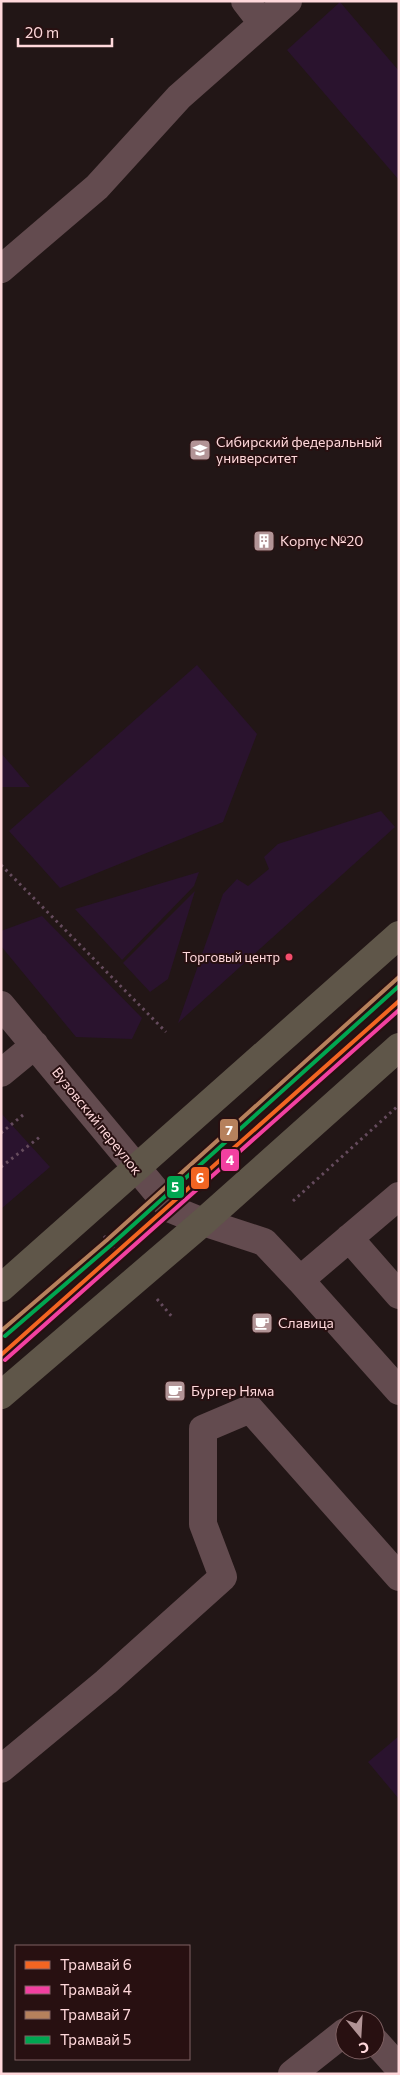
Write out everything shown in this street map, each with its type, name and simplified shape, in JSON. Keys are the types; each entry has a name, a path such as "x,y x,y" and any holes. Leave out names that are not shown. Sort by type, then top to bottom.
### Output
{"highway":[{"path":"1,1288 399,935"},
{"path":"1,1395 203,1222 399,1047"}],"street":[{"path":"245,1 262,23"},
{"path":"1,268 97,187 179,97 288,1"},
{"name":"Вузовский переулок","path":"1,1005 136,1170 171,1209 203,1222 264,1242 399,1391"},
{"path":"1,1073 35,1045"},
{"path":"300,1280 399,1196"},
{"path":"349,1238 399,1295"},
{"path":"4,1761 106,1682 222,1576 203,1524 204,1429 250,1409 399,1577"},
{"path":"292,2074 335,2040"},
{"path":"385,2052 399,2068"}],"path":[{"path":"1,865 166,1032"},
{"path":"293,1201 399,1105"},
{"path":"1,1133 23,1115"},
{"path":"1,1167 40,1136"}],"shaded area":[{"path":"340,2 399,71 399,180 287,50"},
{"path":"197,665 257,734 223,822 60,888 9,831"},
{"path":"1,753 30,787 1,787"},
{"path":"381,811 395,827 178,1023 223,894 237,879 248,886 269,869 264,857 278,844"},
{"path":"199,872 194,886 122,960 75,909"},
{"path":"195,891 168,979 150,992 123,963"},
{"path":"42,916 142,1018 132,1039 76,1037 1,946 1,931"},
{"path":"1,1113 50,1167 1,1209"},
{"path":"399,1736 399,1799 368,1762"}],"tram line":[{"name":"7","path":"1,1331 107,1240 399,977"},
{"name":"5","path":"5,1336 111,1245 399,986"},
{"name":"6","path":"1,1355 399,1001"},
{"name":"4","path":"5,1360 399,1010"}],"place":[{"name":"Сибирский федеральный университет","path":"200,450"},
{"name":"Корпус №20","path":"264,541"},
{"name":"Торговый центр","path":"289,957"},
{"name":"Славица","path":"262,1323"},
{"name":"Бургер Няма","path":"175,1391"}]}
